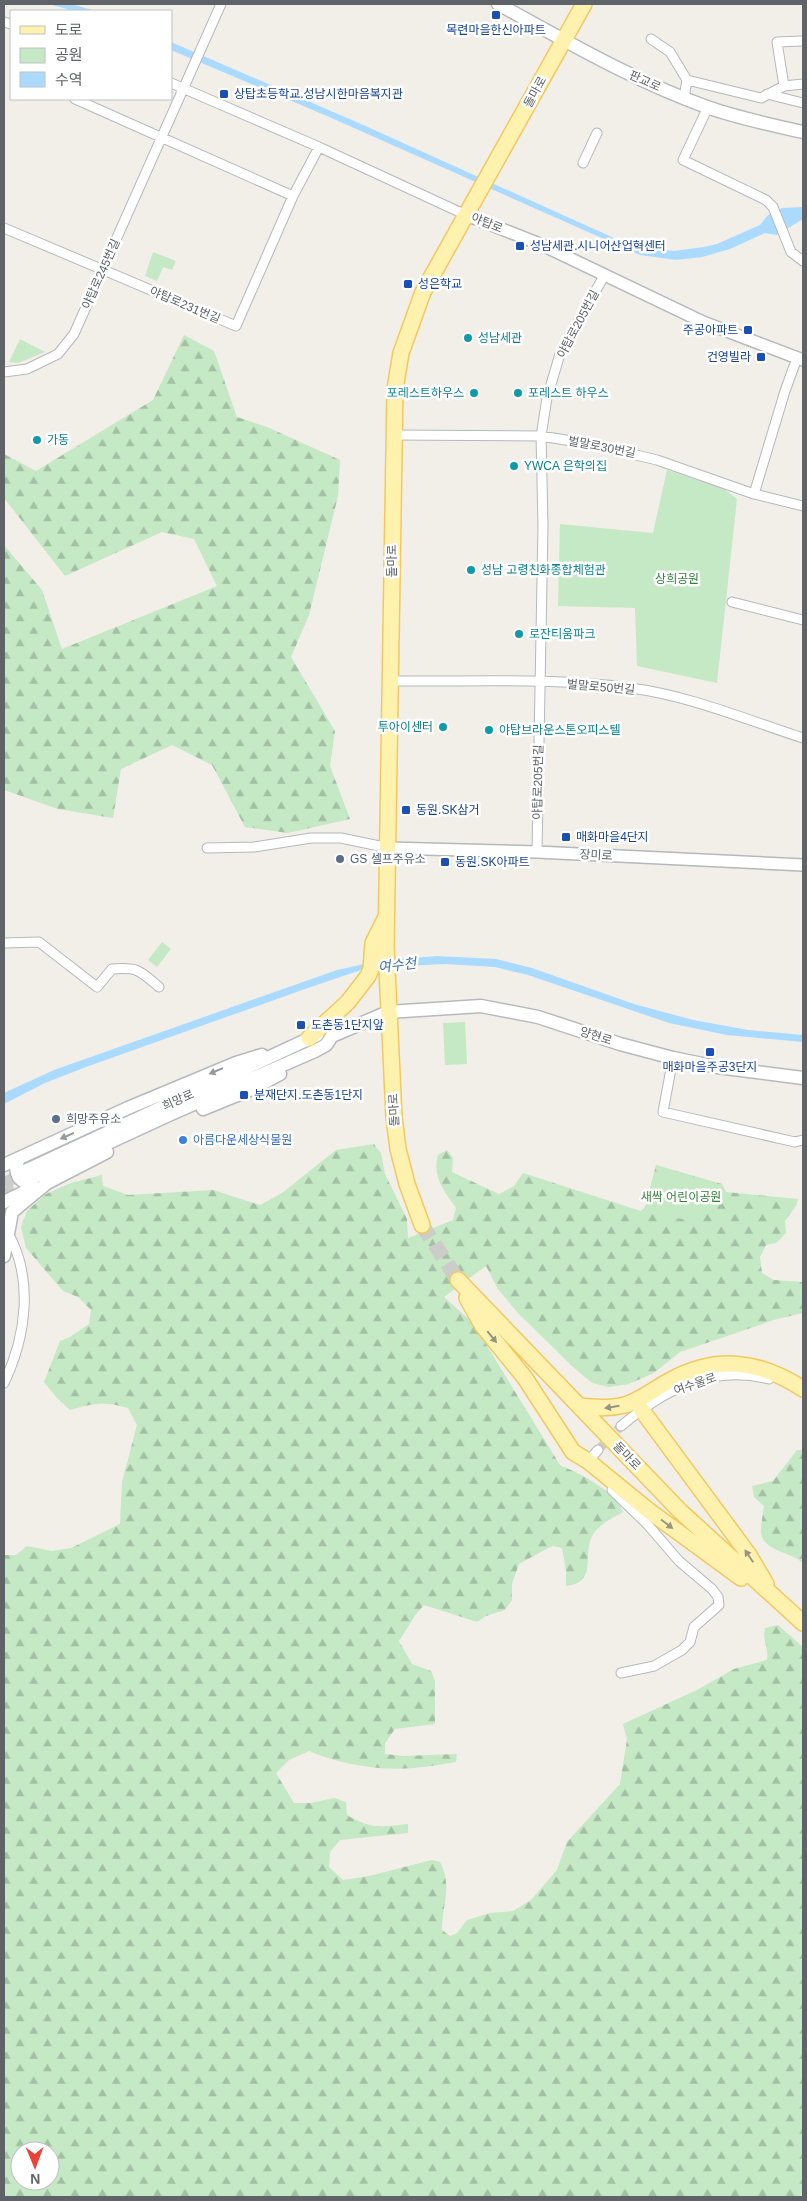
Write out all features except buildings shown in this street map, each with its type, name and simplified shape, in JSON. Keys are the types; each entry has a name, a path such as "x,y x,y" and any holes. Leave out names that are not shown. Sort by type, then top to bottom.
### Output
{"main road":[{"name":"판교로","path":"498,4 630,75 684,98 708,107 803,132"},
{"name":"돌마로","path":"422,1225 407,1184 398,1149 394,1117 387,992 386,947 392,681 393,434 395,389 401,353 422,292 492,170 581,7"},
{"path":"4,1256 12,1212 47,1183 179,1118 252,1089 288,1069 312,1044 368,976 373,943 387,916"},
{"name":"양현로","path":"388,1012 481,1006 538,1017 620,1044 673,1058 716,1067 803,1078"},
{"name":"희망로","path":"30,1179 188,1106 312,1044 321,1034 332,1036 388,1012"},
{"name":"희망로","path":"30,1179 295,1045 312,1044"},
{"path":"4,1165 236,1063 295,1045"},
{"path":"19,1158 16,1165 16,1174 20,1180 79,1167"},
{"path":"4,1202 30,1179"},
{"name":"돌마로","path":"588,1461 573,1452 525,1378 482,1325 458,1280 680,1511 803,1623"},
{"path":"579,1406 604,1409 625,1405 642,1398 670,1380 704,1366 734,1363 763,1368 790,1380 803,1389"},
{"path":"642,1409 750,1555 774,1598"},
{"path":"588,1461 694,1545 774,1598"}],"street":[{"name":"야탑로245번길","path":"4,372 27,369 58,354 74,334 221,4"},
{"path":"651,38 670,52 687,80 684,98"},
{"path":"784,86 777,42 803,42"},
{"path":"687,80 761,98 784,86 803,84"},
{"name":"야탑로","path":"172,83 319,147 466,215 540,244 703,322 800,359"},
{"path":"767,94 803,104"},
{"path":"77,100 293,196"},
{"path":"708,107 683,160 766,200 773,207 791,252 803,261"},
{"path":"583,163 597,133"},
{"name":"야탑로231번길","path":"4,228 236,326 293,196 319,147"},
{"name":"야탑로205번길","path":"537,852 543,525 541,436 547,398 560,354 604,276"},
{"path":"754,494 785,391 800,359"},
{"name":"벌말로30번길","path":"393,434 541,436 617,449 657,460 754,494 803,506"},
{"path":"732,602 803,620"},
{"name":"벌말로50번길","path":"392,681 540,682 631,688 696,702 803,738"},
{"path":"207,848 254,848 311,838 341,838 389,848"},
{"name":"장미로","path":"389,848 537,852 803,865"},
{"path":"4,943 39,942 97,987 112,969 125,968 138,969 159,987"},
{"path":"673,1058 663,1112 795,1142 803,1140"},
{"path":"4,1383 16,1355 24,1305 22,1269 14,1243 8,1233"},
{"name":"여수울로","path":"622,1426 642,1409 665,1394 710,1377 730,1374 761,1377 778,1381 803,1397"},
{"path":"598,1450 588,1461 596,1473 647,1524 679,1561 712,1589 718,1597 718,1605 694,1628 690,1642 682,1650 654,1666 621,1673"}],"green space":[{"path":"153,252 176,261 172,270 163,267 157,281 145,276"},
{"path":"184,335 214,351 237,417 267,427 340,460 338,496 309,615 291,657 335,731 330,766 350,819 288,833 245,827 212,765 172,745 121,769 113,818 58,809 4,790 4,545 42,590 62,649 217,586 194,539 162,532 65,576 4,498 4,454 36,471 153,400"},
{"path":"20,339 45,352 18,363 9,362"},
{"name":"상희공원","path":"667,470 724,489 737,499 717,683 637,666 635,608 558,606 560,524 653,533"},
{"path":"162,942 171,949 157,967 148,960"},
{"path":"465,1022 467,1064 445,1065 443,1023"},
{"path":"374,1144 381,1153 385,1174 407,1219 408,1238 453,1220 456,1208 440,1183 437,1170 438,1155 447,1150 453,1158 452,1172 499,1194 514,1186 523,1173 641,1211 645,1207 656,1165 722,1184 726,1192 798,1199 796,1206 785,1221 786,1233 776,1243 766,1245 760,1257 762,1273 774,1280 803,1282 803,1313 777,1319 680,1352 654,1373 629,1384 609,1387 592,1383 518,1313 498,1289 486,1266 444,1297 473,1323 560,1465 587,1478 605,1490 619,1504 623,1512 594,1533 588,1549 586,1573 583,1579 576,1583 566,1586 566,1571 562,1548 552,1546 519,1564 512,1584 512,1600 505,1610 486,1616 477,1622 424,1605 416,1614 399,1641 412,1664 431,1671 435,1681 435,1724 395,1729 385,1743 385,1754 403,1756 457,1754 456,1762 418,1768 373,1767 334,1760 309,1751 289,1760 276,1773 294,1803 311,1803 334,1798 346,1802 347,1815 362,1823 376,1826 408,1824 408,1833 340,1840 330,1852 329,1867 343,1880 369,1876 432,1860 440,1862 446,1880 442,1930 450,1936 457,1933 467,1920 490,1913 513,1911 531,1900 557,1870 567,1842 620,1784 627,1739 623,1724 697,1690 734,1669 767,1660 764,1637 765,1628 778,1625 803,1647 803,2197 4,2197 4,1555 16,1555 27,1546 52,1551 71,1548 120,1524 122,1482 137,1425 128,1408 112,1404 99,1404 70,1410 44,1382 60,1341 70,1337 89,1324 91,1310 78,1297 63,1291 26,1248 21,1227 27,1211 46,1194 71,1183 102,1175 103,1186 128,1195 213,1190 260,1205 282,1193 336,1150"},
{"name":"새싹 어린이공원","path":"666,1170 715,1183 708,1214 682,1219 651,1214"},
{"path":"797,1450 803,1450 803,1563 766,1543 761,1531 764,1506 754,1497 752,1486 773,1481"}],"water":[{"path":"49,4 71,4 92,10 70,10"},
{"path":"172,42 361,124 634,247 674,251 717,244 760,225 768,215 782,208 803,207 803,219 777,235 765,233 730,249 702,257 676,260 640,255 327,116 172,50"},
{"name":"여수천","path":"437,956 496,959 532,968 634,1004 693,1020 748,1030 803,1035 803,1042 727,1035 669,1023 528,975 495,967 446,964 380,967 361,970 305,989 86,1067 45,1083 4,1104 4,1093 54,1070 337,970 378,961"}],"tunnel":[{"path":"4,1184 25,1171"},
{"path":"4,1195 30,1179"},
{"path":"422,1225 458,1280"},
{"path":"598,1450 621,1426"}],"place":[{"name":"목련마을한신아파트","path":"496,15"},
{"name":"상탑초등학교.성남시한마음복지관","path":"224,94"},
{"name":"성남세관.시니어산업혁센터","path":"520,246"},
{"name":"성은학교","path":"408,284"},
{"name":"주공아파트","path":"748,330"},
{"name":"성남세관","path":"468,338"},
{"name":"건영빌라","path":"761,357"},
{"name":"포레스트하우스","path":"474,393"},
{"name":"포레스트 하우스","path":"518,393"},
{"name":"가동","path":"37,440"},
{"name":"YWCA 은학의집","path":"514,466"},
{"name":"성남 고령친화종합체험관","path":"471,570"},
{"name":"로잔티움파크","path":"519,634"},
{"name":"투아이센터","path":"443,727"},
{"name":"야탑브라운스톤오피스텔","path":"489,730"},
{"name":"동원.SK삼거","path":"406,810"},
{"name":"매화마을4단지","path":"566,837"},
{"name":"GS 셀프주유소","path":"340,859"},
{"name":"동원.SK아파트","path":"445,862"},
{"name":"도촌동1단지앞","path":"301,1025"},
{"name":"매화마을주공3단지","path":"710,1052"},
{"name":"분재단지.도촌동1단지","path":"244,1095"},
{"name":"희망주유소","path":"56,1119"},
{"name":"아름다운세상식물원","path":"183,1140"}]}
